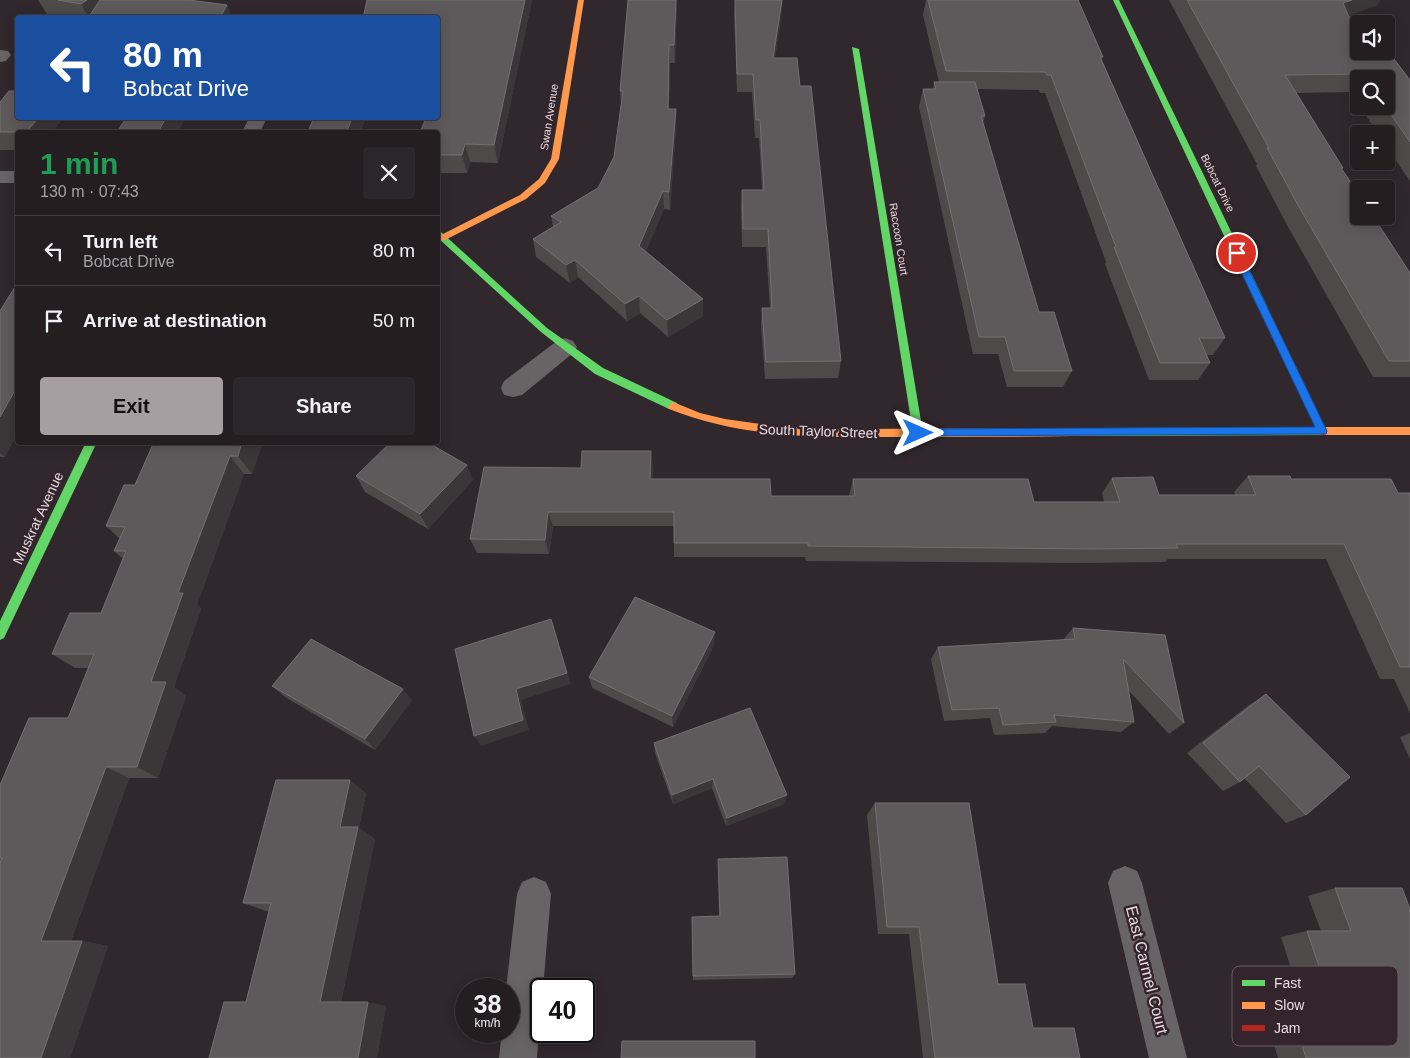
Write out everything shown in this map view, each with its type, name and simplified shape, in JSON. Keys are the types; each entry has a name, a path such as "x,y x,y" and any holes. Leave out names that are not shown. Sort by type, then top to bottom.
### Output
{"street":[{"name":"Swan Avenue","path":"440,236 522,197 542,180 555,159 581,0"},
{"name":"Bobcat Drive","path":"1116,0 1322,431"},
{"name":"Raccoon Court","path":"855,49 918,433"},
{"path":"0,177 15,177"},
{"name":"South Taylor Street","path":"440,236 565,347 599,371 689,414 751,428 787,431 918,433 1410,431"},
{"path":"514,388 565,347"},
{"name":"Muskrat Avenue","path":"0,634 91,445"},
{"name":"East Carmel Court","path":"1125,883 1168,1058"},
{"path":"518,1058 534,894"}],"building":[{"path":"58,0 87,0 81,4"},
{"path":"100,0 189,0 227,5 222,15 90,15"},
{"path":"367,0 525,0 494,145 465,144 462,155 440,155 440,130 421,130 425,120 440,120 440,15 364,15"},
{"path":"628,0 676,0 674,45 669,45 668,109 676,109 669,192 663,191 639,246 703,299 667,320 639,296 625,304 575,260 566,265 533,239 561,222 551,216 598,188 614,157 623,91 620,91"},
{"path":"735,0 782,0 773,58 797,58 800,86 811,86 841,361 766,362 762,308 772,308 768,229 743,229 742,190 764,190 760,120 756,120 753,74 737,74"},
{"path":"928,0 1078,0 1103,57 1100,57 1225,338 1199,338 1210,363 1160,363 1114,247 1116,247 1051,75 1047,75 1045,72 946,71"},
{"path":"1187,0 1352,0 1343,3 1350,19 1350,60 1395,60 1410,80 1410,142 1391,115 1395,115 1395,70 1350,70 1350,74 1285,75 1350,181 1350,225 1379,225 1410,273 1410,361 1389,361 1299,207 1267,148 1269,148"},
{"path":"934,82 975,82 985,116 981,116 1039,312 1054,312 1072,371 1014,371 1005,337 979,337 923,89 936,89"},
{"path":"9,91 15,91 15,120 36,120 29,130 0,132 0,102"},
{"path":"125,120 165,120 159,130 118,130"},
{"path":"313,120 351,120 347,130 308,130"},
{"path":"15,287 15,390 0,417 0,311"},
{"path":"153,445 241,445 238,456 230,456 178,593 183,593 151,682 166,682 137,767 106,767 41,941 82,941 41,1058 0,1058 0,863 2,858 0,858 0,785 29,718 68,718 94,654 52,654 70,613 101,613 126,551 114,551 125,527 106,526 124,485 135,485"},
{"path":"388,445 432,445 467,465 420,514 356,476"},
{"path":"582,451 651,451 650,479 770,479 771,496 855,496 853,479 1028,479 1034,502 1120,502 1112,478 1153,477 1159,495 1256,495 1248,476 1290,476 1291,479 1391,479 1398,493 1410,493 1410,667 1400,667 1344,544 1176,544 1178,548 1091,549 808,546 808,543 674,543 674,512 548,512 545,540 470,539 484,467 581,468"},
{"path":"635,597 715,632 672,716 589,677"},
{"path":"551,619 567,673 516,689 523,720 474,736 455,649"},
{"path":"1073,628 1165,635 1184,723 1123,659 1134,722 1054,715 1056,722 1003,725 999,708 952,710 938,647 1075,639"},
{"path":"311,639 403,689 365,739 272,686"},
{"path":"1266,694 1350,777 1306,815 1259,766 1240,782 1203,743"},
{"path":"750,708 787,795 727,818 713,779 672,795 654,743"},
{"path":"276,780 350,780 340,827 358,827 320,1002 368,1002 358,1058 209,1058 224,1002 246,1002 271,903 243,903"},
{"path":"875,803 969,803 998,984 1025,984 1033,1028 1074,1028 1080,1058 935,1058 919,927 887,927"},
{"path":"787,857 795,974 693,976 692,917 720,916 718,859"},
{"path":"1335,888 1402,888 1410,909 1410,1058 1306,1058 1302,1046 1398,1046 1398,966 1319,966 1307,931 1351,931"},
{"path":"622,1041 755,1041 755,1058 621,1058"}],"traffic: fast":[{"path":"1116,0 1263,308"},
{"path":"855,49 918,433"},
{"path":"440,236 544,330 599,371 673,406"},
{"path":"1097,432 1320,431"},
{"path":"0,634 91,445"}],"traffic: slow":[{"path":"442,238 523,197 542,181 555,159 581,0"},
{"path":"673,406 698,416 725,423 754,428 812,433 1097,432"},
{"path":"1320,431 1410,431"}],"traffic: jam":[{"path":"1263,308 1322,431"}],"route":[{"path":"918,433 1322,431 1237,253"}]}
